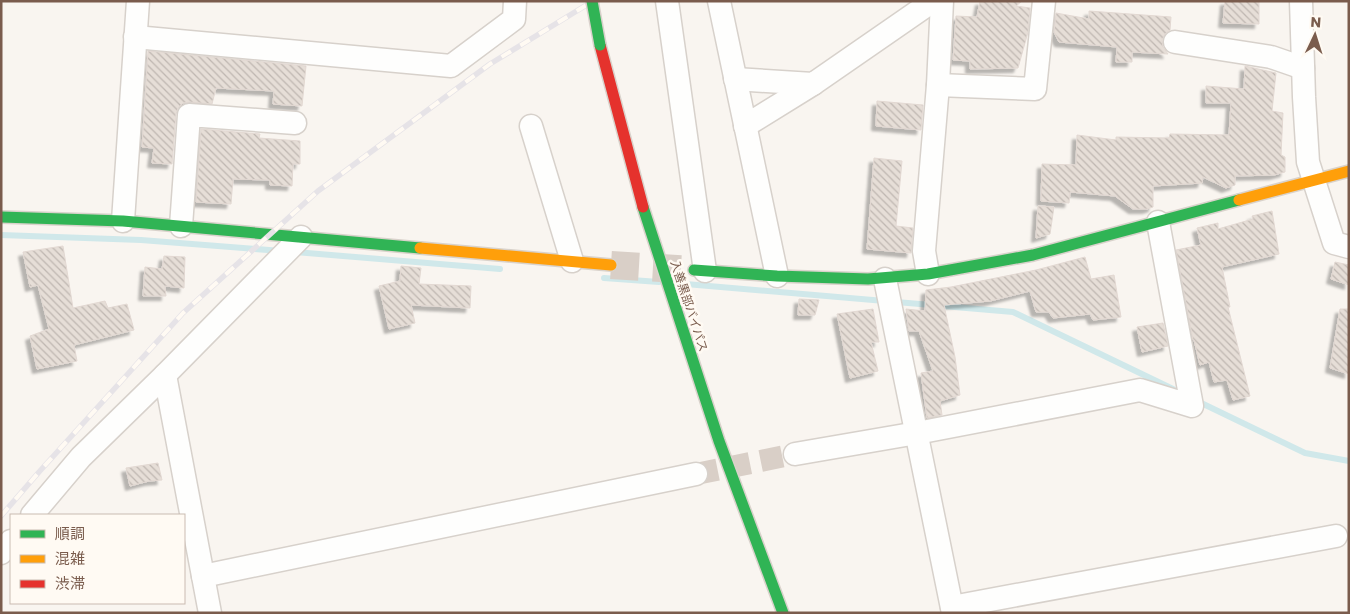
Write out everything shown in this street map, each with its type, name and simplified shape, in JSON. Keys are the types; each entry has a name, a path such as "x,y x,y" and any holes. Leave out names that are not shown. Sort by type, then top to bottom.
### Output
{"main road":[{"name":"入善黒部バイパス","path":"592,1 600,45 647,222 719,441 783,613"},
{"path":"700,270 777,276 886,279 928,274 1033,255 1349,171"},
{"path":"1,218 123,220 611,265"}],"street":[{"path":"123,220 138,1"},
{"path":"135,37 450,66 514,19 515,1"},
{"path":"667,1 700,270"},
{"path":"719,1 777,276"},
{"path":"746,126 813,84 933,1"},
{"path":"928,274 924,251 938,85 942,1"},
{"path":"938,85 1036,89 1044,1"},
{"path":"1301,1 1308,162 1334,243 1349,247"},
{"path":"1175,42 1271,57 1303,68"},
{"path":"735,79 813,84"},
{"path":"181,226 189,115 295,123"},
{"path":"531,126 572,261"},
{"path":"795,454 917,433 1140,390 1192,406 1158,222"},
{"path":"33,514 81,457 301,237"},
{"path":"886,279 952,610 1336,536"},
{"path":"165,375 210,613"},
{"path":"203,576 696,474"},
{"path":"1,552 10,541"}],"building":[{"path":"980,1 1022,1 1016,6 1030,8 1028,32 1018,68 970,69 970,61 953,60 956,16 977,17"},
{"path":"1225,1 1259,1 1259,24 1223,23"},
{"path":"1089,11 1171,17 1170,30 1162,40 1163,47 1168,54 1132,52 1132,62 1116,62 1117,47 1059,42 1054,32 1056,13 1089,19"},
{"path":"148,51 306,66 302,106 273,104 274,91 216,88 212,104 190,102 183,103 178,108 172,164 152,163 154,148 142,147"},
{"path":"1245,66 1276,73 1272,111 1283,113 1281,155 1285,157 1285,172 1274,175 1235,176 1235,185 1226,188 1203,177 1202,183 1153,186 1153,207 1147,209 1133,209 1115,196 1070,192 1069,203 1041,201 1042,164 1076,165 1077,135 1116,140 1116,137 1169,138 1170,134 1229,135 1231,103 1206,103 1206,86 1244,89"},
{"path":"877,101 923,105 921,130 876,126"},
{"path":"201,129 260,134 259,138 300,141 300,164 293,164 292,186 270,185 270,180 233,179 231,204 196,202"},
{"path":"874,158 902,161 896,226 913,228 911,253 867,249"},
{"path":"1038,206 1054,207 1050,234 1036,238"},
{"path":"1272,211 1279,254 1222,267 1230,307 1228,307 1250,396 1233,400 1227,380 1214,382 1209,362 1200,365 1193,340 1176,250 1201,245 1197,228 1218,223 1218,229 1253,219 1252,216"},
{"path":"63,246 73,308 105,301 108,308 127,304 134,330 74,345 77,361 37,369 30,336 49,329 38,285 30,287 23,252"},
{"path":"164,256 185,257 184,288 165,286 166,296 143,296 145,267 162,269"},
{"path":"1085,257 1091,279 1114,275 1121,317 1093,320 1090,314 1053,318 1049,312 1036,312 1030,291 990,301 944,305 955,357 960,395 940,401 942,415 927,418 921,373 933,371 919,331 909,331 906,309 925,311 926,290 951,287 1036,270"},
{"path":"1335,262 1349,265 1349,285 1331,279"},
{"path":"401,266 421,268 419,284 471,286 470,308 411,305 415,323 389,329 379,286 400,281"},
{"path":"799,299 819,300 815,315 798,315"},
{"path":"873,309 879,342 871,342 878,371 850,378 837,314"},
{"path":"1340,309 1349,309 1349,374 1330,368"},
{"path":"1163,323 1168,346 1142,352 1137,327"},
{"path":"158,463 162,480 130,486 126,468"}],"waterway":[{"path":"1,235 141,240 281,251"},
{"path":"295,252 500,269"},
{"path":"604,278 659,282"},
{"path":"674,283 1013,312 1173,389"},
{"path":"1195,400 1305,453 1349,461"}],"tunnel":[{"path":"611,265 694,270"},
{"path":"696,474 795,454"}],"railway":[{"path":"1,516 183,313 318,191 490,64 593,1"}],"traffic: fast":[{"path":"592,1 600,45"},
{"path":"694,270 777,276 868,279 928,274 1033,255 1239,200"},
{"path":"643,207 719,441 783,613"},
{"path":"1,217 123,221 420,248"}],"traffic: slow":[{"path":"1239,200 1349,171"},
{"path":"420,248 611,265"}],"traffic: jam":[{"path":"600,45 643,207"}]}
